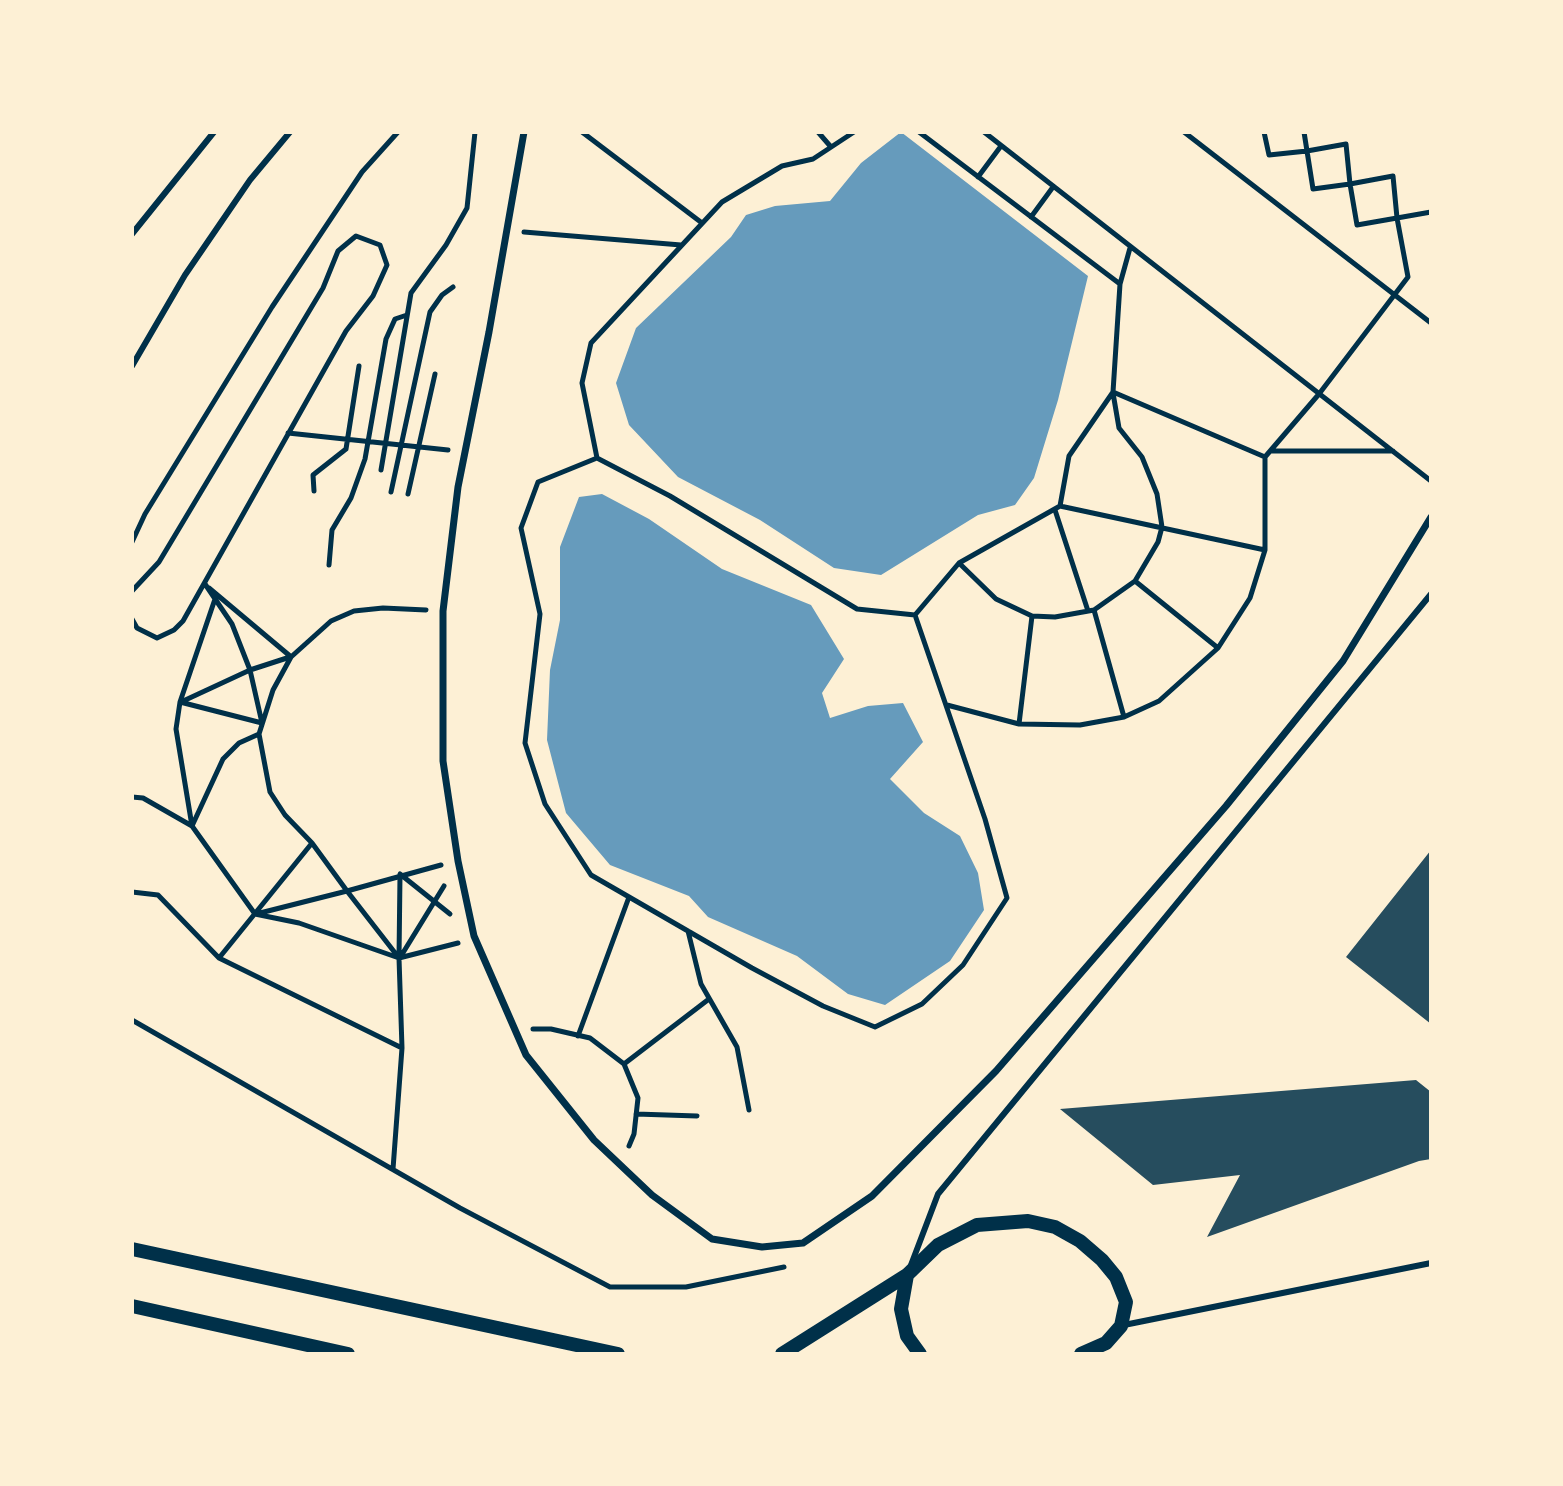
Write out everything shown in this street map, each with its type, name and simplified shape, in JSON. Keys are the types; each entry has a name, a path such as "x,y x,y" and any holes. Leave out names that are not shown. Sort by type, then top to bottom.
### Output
{"street":[{"path":"524,132 458,487 443,611 443,761 458,861 474,936 526,1055 594,1140 652,1195 712,1239 762,1247 803,1243 872,1196 996,1071 1226,806 1343,661 1431,517"},
{"path":"782,1354 907,1275 938,1245 977,1225 1028,1221 1055,1227 1080,1241 1116,1277 1126,1302 1121,1326 1106,1343 1081,1354"},
{"path":"132,1249 618,1354"},
{"path":"907,1275 901,1309 907,1336 920,1354"},
{"path":"132,1306 348,1354"}],"lane":[{"path":"132,234 214,132"},
{"path":"132,366 185,275 250,180 290,132"},
{"path":"907,1275 938,1194 1431,594"},
{"path":"1121,1326 1431,1263"}],"path":[{"path":"132,542 145,514 272,307 362,172 398,132"},
{"path":"381,470 411,293 446,245 467,208 475,132"},
{"path":"582,132 702,224"},
{"path":"818,132 831,147"},
{"path":"597,458 582,383 591,343 722,202 782,166 813,159 854,132"},
{"path":"984,132 1431,481"},
{"path":"1184,132 1431,323"},
{"path":"1264,132 1269,155 1346,144 1357,225 1431,212"},
{"path":"946,705 1019,724 1080,725 1124,717 1159,701 1218,648 1250,598 1265,550 1265,457 1319,394 1408,277 1393,176 1313,189 1304,132"},
{"path":"922,133 1120,284"},
{"path":"978,177 1001,146"},
{"path":"1031,217 1053,187"},
{"path":"507,231 682,245"},
{"path":"132,591 159,562 323,288 338,251 356,236 380,245 387,265 373,296 346,331 183,621 174,630 157,638 137,628 132,619"},
{"path":"959,563 996,599 1032,616 1055,617 1091,610 1135,581 1158,542 1162,527 1157,494 1142,457 1119,428 1113,392 1120,284 1130,248"},
{"path":"391,492 430,312 442,295 453,287"},
{"path":"329,565 332,530 351,498 368,442 386,339 395,319 407,315"},
{"path":"314,491 313,475 346,449 359,366"},
{"path":"408,494 435,374"},
{"path":"1113,392 1265,457"},
{"path":"1113,392 1069,456 1058,508 1124,717"},
{"path":"288,433 464,452"},
{"path":"1270,451 1393,451"},
{"path":"597,458 670,496 857,609 915,615 985,819 1007,898 963,965 922,1004 875,1027 823,1006 591,875 545,804 525,743 540,614 521,528 538,482 597,458"},
{"path":"915,615 959,563 1058,508 1265,550"},
{"path":"1135,581 1218,648"},
{"path":"205,584 232,624 250,670 262,723"},
{"path":"205,584 291,657"},
{"path":"192,826 176,729 180,702 215,599"},
{"path":"399,958 270,792 259,734 273,690 291,657 331,621 354,611 383,608 443,611"},
{"path":"1019,724 1032,616"},
{"path":"180,702 250,670 291,657"},
{"path":"180,702 262,723"},
{"path":"192,826 223,759 239,743 259,734"},
{"path":"132,797 143,798 192,826 255,914 299,923 399,958 450,946 474,936 436,901 400,874"},
{"path":"219,958 312,843"},
{"path":"255,914 458,861"},
{"path":"399,958 458,861"},
{"path":"393,1169 402,1048 400,874"},
{"path":"132,892 158,895 219,958 402,1048"},
{"path":"578,1036 629,897"},
{"path":"688,930 701,984 737,1047 749,1110"},
{"path":"624,1064 709,999"},
{"path":"132,1020 460,1208 610,1287 686,1287 792,1265 803,1243"},
{"path":"514,1028 551,1029 590,1038 624,1064 638,1098 634,1134 621,1165"},
{"path":"636,1114 697,1116"}],"water":[{"path":"901,132 1088,276 1058,400 1034,478 1015,505 978,515 881,575 834,568 760,520 678,477 629,425 616,383 636,328 731,237 746,215 775,206 830,201 861,163"},
{"path":"602,494 649,519 722,569 811,605 844,659 822,693 830,718 868,706 903,703 923,742 890,779 924,813 960,836 978,873 984,910 950,961 885,1005 848,994 797,956 708,917 689,896 610,865 566,813 547,740 550,670 560,620 560,547 579,497"}],"building":[{"path":"1431,850 1431,1024 1346,957"},
{"path":"1416,1080 1431,1092 1431,1159 1207,1237 1240,1175 1153,1185 1060,1109"}]}
